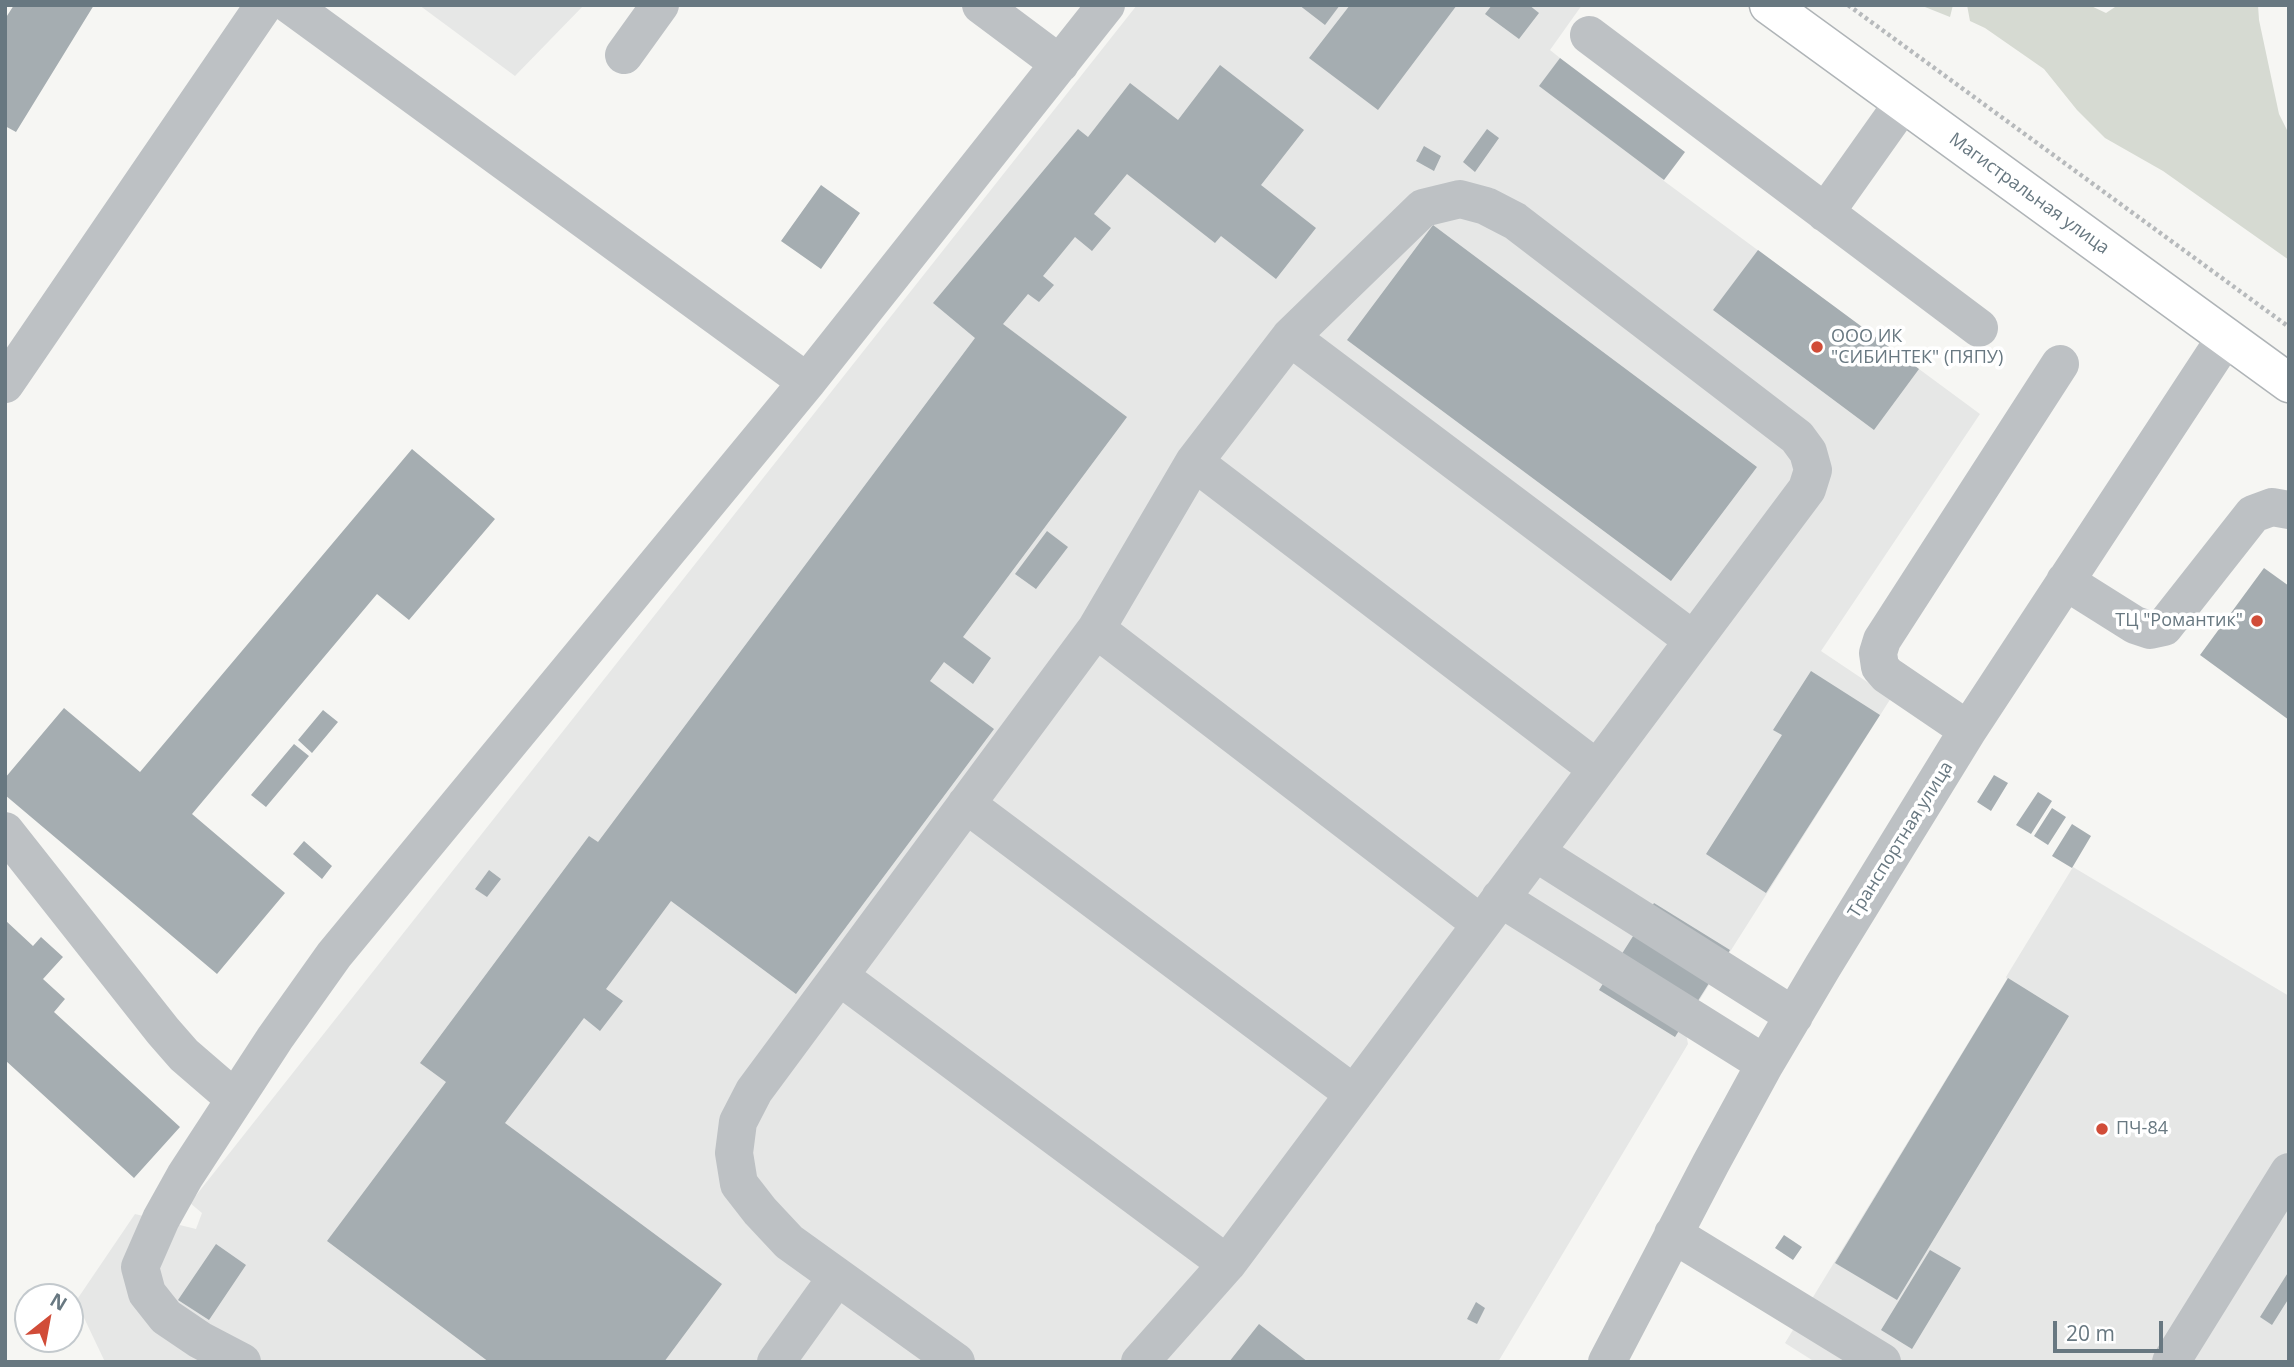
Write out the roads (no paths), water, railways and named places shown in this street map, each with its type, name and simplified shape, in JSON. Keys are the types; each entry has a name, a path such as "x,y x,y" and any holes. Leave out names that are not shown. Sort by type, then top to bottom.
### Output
{"main road":[{"name":"Магистральная улица","path":"1769,5 2289,383"}],"street":[{"path":"5,384 264,5"},
{"path":"290,5 807,382"},
{"path":"624,55 660,5"},
{"path":"981,5 1060,64"},
{"path":"242,1362 215,1351 166,1317 147,1293 140,1267 173,1198 235,1099 334,955 807,382 1106,5"},
{"path":"1588,35 1979,328"},
{"path":"1825,213 1903,103"},
{"path":"956,1362 789,1242 760,1211 739,1184 734,1153 738,1122 754,1091 1096,628 1194,463 1290,337 1423,208 1460,199 1486,206 1515,221 1797,437 1808,452 1813,470 1807,489 1227,1264 1140,1362"},
{"path":"1290,337 1693,640"},
{"name":"Транспортная улица","path":"1607,1362 1765,1064 1968,730 2226,337"},
{"path":"1968,730 1887,675 1880,667 1878,653 1882,639 2060,364"},
{"path":"1194,463 1597,769"},
{"path":"2065,581 2135,625 2150,630 2164,627 2253,514 2272,507 2289,510"},
{"path":"1096,628 1491,911 1765,1064"},
{"path":"966,804 1353,1094"},
{"path":"5,831 163,1031 184,1055 235,1099"},
{"path":"1535,852 1794,1016"},
{"path":"839,976 1227,1264"},
{"path":"2171,1362 2289,1172"},
{"path":"1674,1234 1882,1362"},
{"path":"776,1362 837,1277"}],"place":[{"name":"ООО ИК \"СИБИНТЕК\" (ПЯПУ)","path":"1817,347"},
{"name":"ТЦ \"Романтик\"","path":"2257,621"},
{"name":"ПЧ-84","path":"2102,1129"}]}
